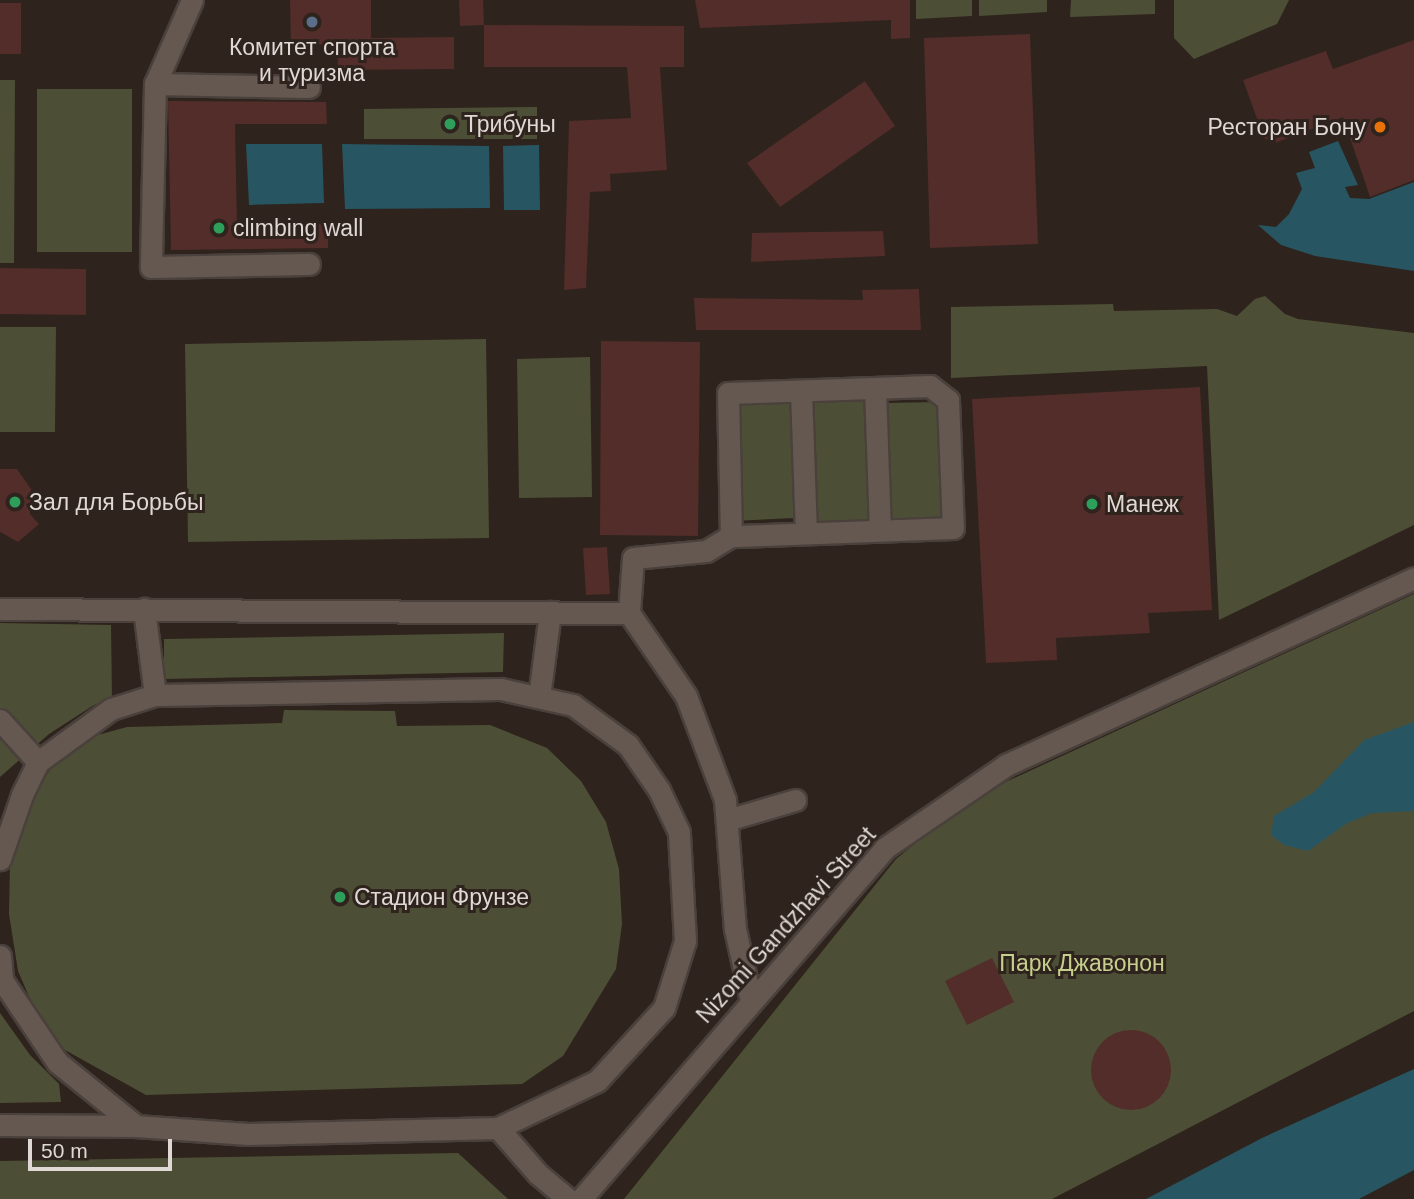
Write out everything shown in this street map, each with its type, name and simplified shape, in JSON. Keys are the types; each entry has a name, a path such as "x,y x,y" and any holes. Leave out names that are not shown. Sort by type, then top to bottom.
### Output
{"street":[{"path":"192,0 155,84 152,267 309,264"},
{"path":"155,84 309,88"},
{"path":"731,536 728,393 930,386 948,400 953,528 731,536 706,551 633,558 629,613 686,696 724,800 734,929 751,1001"},
{"path":"875,388 880,530"},
{"path":"801,391 806,533"},
{"name":"Nizomi Gandzhavi Street","path":"581,1199 885,848 1006,765 1414,578"},
{"path":"0,609 629,613"},
{"path":"144,609 155,695"},
{"path":"539,697 550,612"},
{"path":"0,859 22,795 38,762 111,709 155,695 501,689 573,705 628,745 659,790 679,832 685,941 664,1008 597,1081 498,1128 248,1134 136,1126 0,1125"},
{"path":"0,720 38,762"},
{"path":"727,820 795,800"},
{"path":"0,956 2,980 57,1062 136,1126"},
{"path":"498,1128 538,1174 568,1199"}],"green space":[{"path":"916,0 972,0 972,16 916,19"},
{"path":"979,0 1047,0 1047,12 979,16"},
{"path":"1071,0 1155,0 1155,14 1070,17"},
{"path":"1174,0 1289,0 1277,24 1194,59 1174,38"},
{"path":"0,80 15,80 14,263 0,263"},
{"path":"37,89 132,89 132,252 37,252"},
{"name":"Трибуны","path":"537,107 537,139 364,139 364,109"},
{"path":"1265,296 1285,314 1298,319 1414,333 1414,525 1219,620 1207,366 951,378 951,307 1113,304 1114,311 1217,309 1237,316 1255,299"},
{"path":"0,327 56,327 55,432 0,432"},
{"path":"486,339 489,538 188,542 185,344"},
{"path":"590,357 592,497 519,498 517,359"},
{"path":"792,401 795,518 734,521 731,402"},
{"path":"867,401 869,520 816,522 813,402"},
{"path":"939,402 944,519 887,519 884,403"},
{"name":"Парк Джавонон","path":"1414,594 1414,1011 1052,1199 624,1199 896,859 938,825 986,791"},
{"path":"0,623 111,625 112,699 94,705 49,734 0,777"},
{"path":"504,633 503,672 164,679 164,639"},
{"path":"284,710 395,711 397,726 490,725 547,748 581,781 606,822 619,869 622,924 616,969 563,1056 522,1084 146,1095 65,1050 37,1015 18,971 9,914 10,862 26,807 50,770 87,738 127,727 282,723"},
{"path":"0,1013 30,1055 59,1084 61,1102 0,1103"},
{"path":"458,1153 508,1199 0,1199 0,1161"}],"water":[{"path":"1338,141 1358,185 1345,187 1350,198 1369,199 1414,182 1414,271 1315,256 1281,245 1258,225 1276,227 1289,214 1302,189 1296,173 1315,168 1309,152"},
{"path":"246,144 322,144 324,203 249,205"},
{"path":"342,144 489,146 490,208 345,209"},
{"path":"539,145 540,210 504,210 503,146"},
{"path":"1414,722 1414,811 1372,813 1347,823 1308,851 1284,845 1271,835 1274,816 1314,792 1364,740"},
{"path":"1414,1069 1414,1170 1359,1199 1146,1199 1262,1138"}],"building":[{"path":"290,0 371,0 371,38 454,37 454,69 338,70 337,44 291,46"},
{"path":"459,0 483,0 484,25 460,26"},
{"path":"695,0 910,0 910,38 891,39 891,20 700,28"},
{"path":"0,3 21,3 21,54 0,54"},
{"path":"484,25 684,26 684,67 660,67 667,170 610,174 611,191 590,192 586,288 564,290 569,121 631,118 627,67 484,67"},
{"path":"1030,34 1038,244 930,248 924,38"},
{"name":"Ресторан Бону","path":"1414,40 1414,180 1370,197 1343,117 1275,143 1264,138 1243,80 1326,51 1333,69"},
{"path":"865,81 895,126 780,207 747,163"},
{"path":"168,101 326,102 327,124 235,124 237,225 328,224 328,248 171,250"},
{"path":"883,231 885,256 751,262 752,233"},
{"path":"0,268 86,269 86,315 0,314"},
{"path":"919,289 921,330 696,330 694,298 863,300 862,290"},
{"path":"601,341 700,342 698,536 600,535"},
{"name":"Манеж","path":"1200,387 1212,610 1148,613 1150,633 1056,638 1057,660 986,663 972,399"},
{"name":"Зал для Борьбы","path":"0,469 17,469 31,489 30,514 39,524 18,542 0,532"},
{"path":"607,547 610,594 586,595 583,548"},
{"path":"992,958 1014,1002 967,1025 945,981"},
{"path":"1131,1030 1146,1033 1159,1042 1168,1055 1171,1070 1168,1085 1159,1098 1146,1107 1131,1110 1116,1107 1103,1098 1094,1085 1091,1070 1094,1055 1103,1042 1116,1033"}],"place":[{"name":"Комитет спорта и туризма","path":"312,22"},
{"name":"Трибуны","path":"450,124"},
{"name":"Ресторан Бону","path":"1380,127"},
{"name":"climbing wall","path":"219,228"},
{"name":"Зал для Борьбы","path":"15,502"},
{"name":"Манеж","path":"1092,504"},
{"name":"Стадион Фрунзе","path":"340,897"}]}
